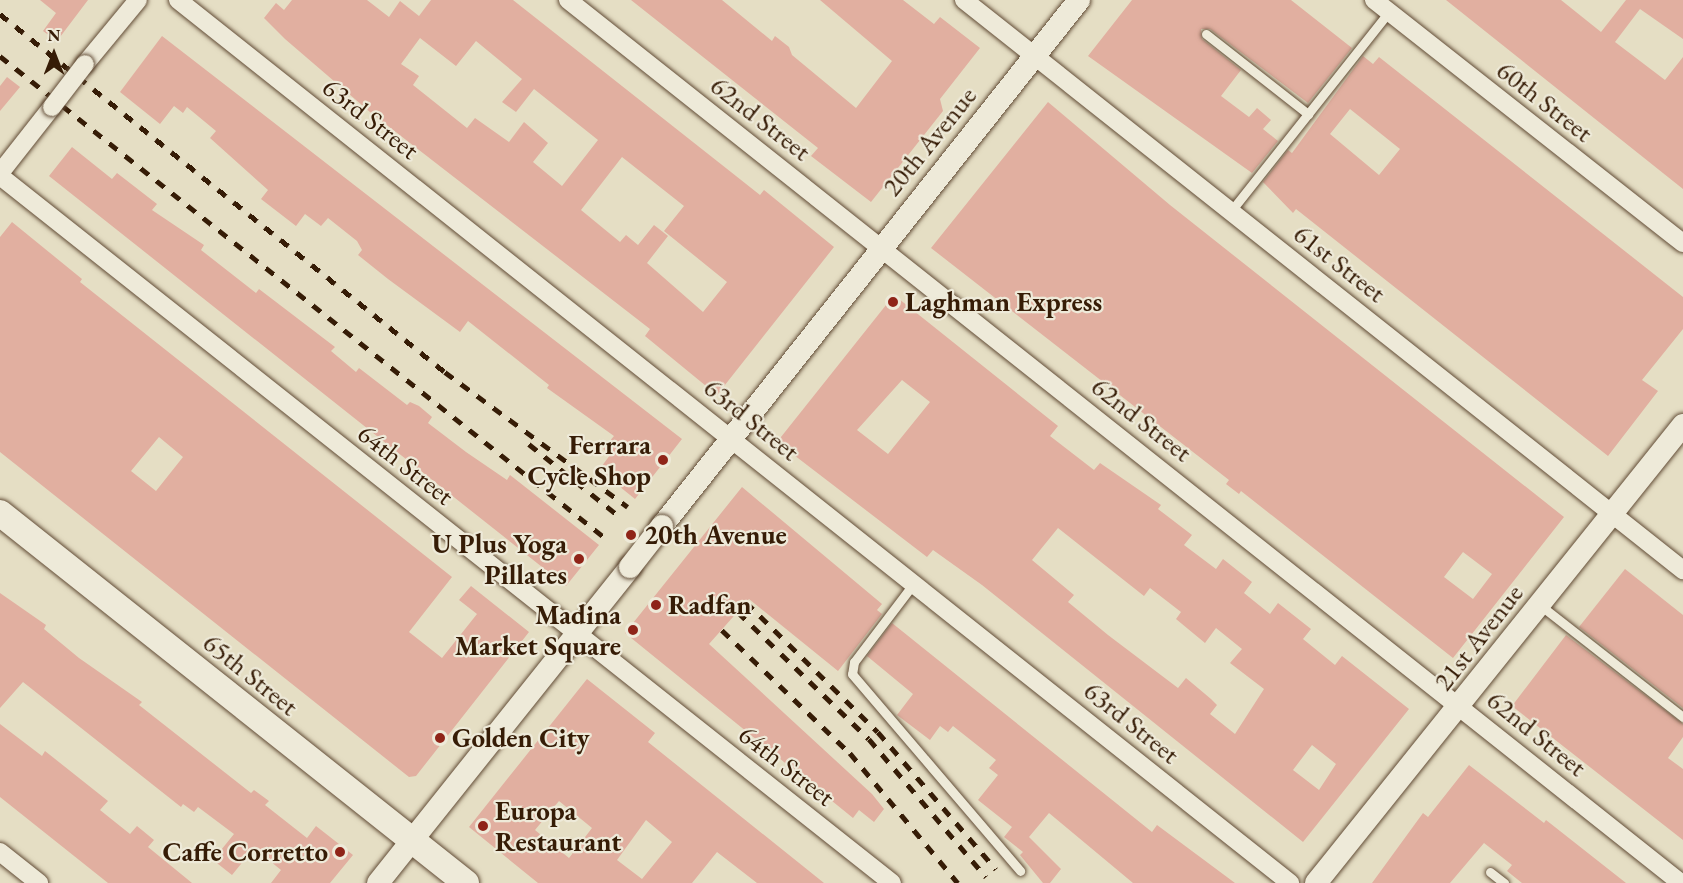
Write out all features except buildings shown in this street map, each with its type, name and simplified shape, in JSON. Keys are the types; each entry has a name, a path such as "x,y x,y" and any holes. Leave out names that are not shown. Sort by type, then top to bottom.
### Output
{"main road":[{"name":"65th Street","path":"0,513 466,883"}],"street":[{"path":"0,174 138,0"},
{"name":"63rd Street","path":"178,0 1290,883"},
{"name":"62nd Street","path":"568,0 1681,883"},
{"name":"61st Street","path":"964,0 1683,570"},
{"name":"20th Avenue","path":"378,883 630,567 880,246 1079,0"},
{"name":"60th Street","path":"1374,0 1683,243"},
{"name":"64th Street","path":"0,174 892,883"},
{"name":"21st Avenue","path":"1316,883 1683,425"},
{"path":"0,852 39,883"}],"lane":[{"path":"1231,211 1389,12"},
{"path":"1206,34 1308,114"},
{"path":"914,583 854,662 852,674 1020,871"},
{"path":"1540,604 1683,717"},
{"path":"1490,872 1504,883"}],"railway":[{"path":"0,14 445,372 628,507"},
{"path":"0,56 604,537"},
{"path":"529,444 620,517"},
{"path":"746,602 878,732 996,869"},
{"path":"738,612 869,739 986,877"},
{"path":"722,630 850,753 958,883"}],"place":[{"name":"Laghman Express","path":"893,302"},
{"name":"Ferrara Cycle Shop","path":"663,460"},
{"name":"20th Avenue","path":"631,535"},
{"name":"U Plus Yoga Pillates","path":"579,559"},
{"name":"Radfan","path":"656,605"},
{"name":"Madina Market Square","path":"633,630"},
{"name":"Golden City","path":"440,738"},
{"name":"Europa Restaurant","path":"483,826"},
{"name":"Caffe Corretto","path":"340,852"}]}
